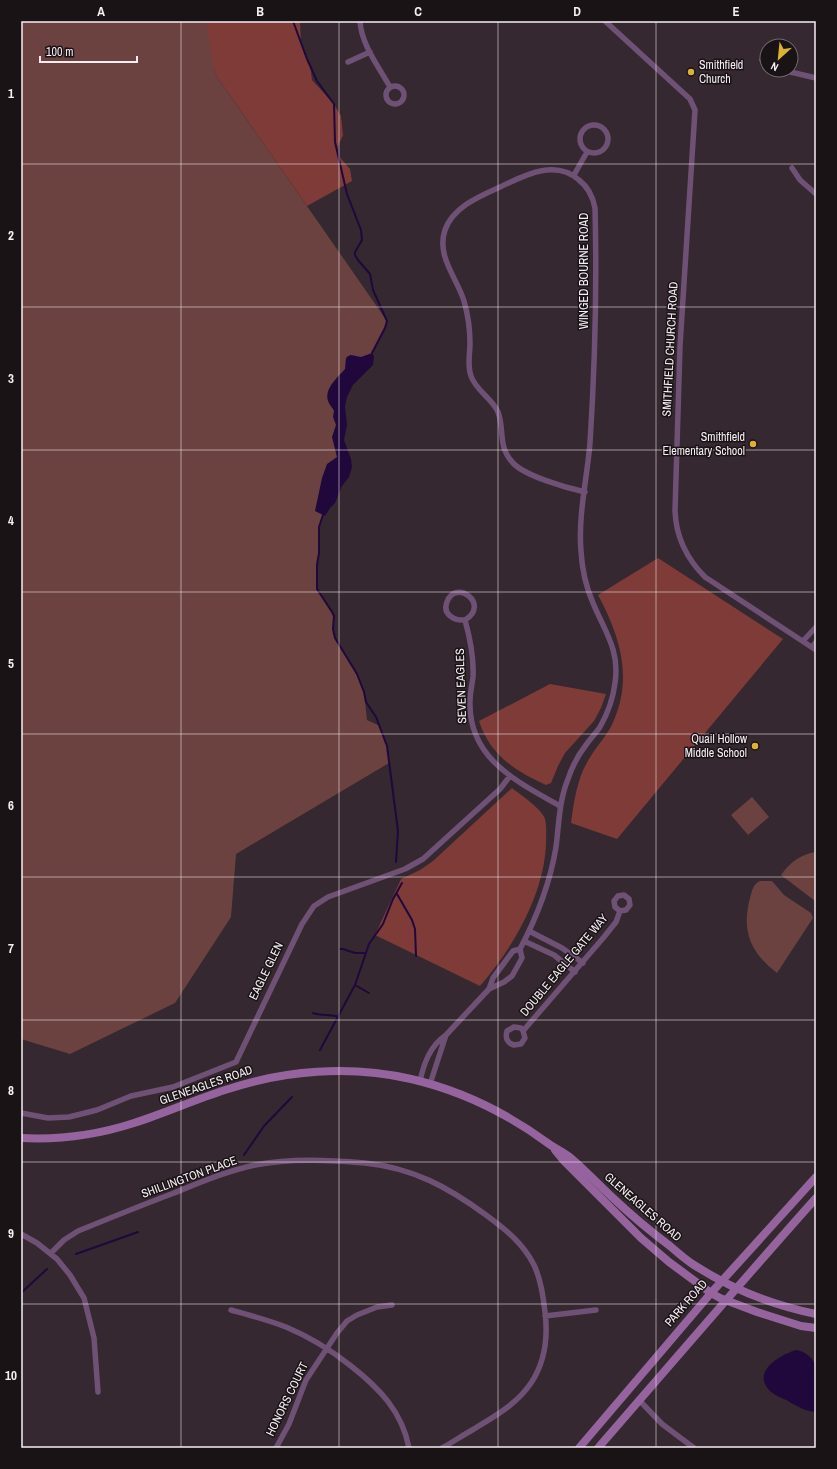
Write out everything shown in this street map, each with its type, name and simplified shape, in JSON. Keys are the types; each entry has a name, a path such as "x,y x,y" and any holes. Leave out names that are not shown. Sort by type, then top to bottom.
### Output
{"street":[{"path":"360,21 361,31 370,52 390,87"},
{"name":"SMITHFIELD CHURCH ROAD","path":"604,21 690,98 695,110 680,346 675,511 679,537 689,558 705,577 803,642 815,646"},
{"path":"348,62 370,52"},
{"path":"799,74 816,78"},
{"path":"596,125 601,127 608,135 609,141 607,146 603,151 598,153 593,154 587,152 580,144 581,133 585,128 590,126 596,125"},
{"path":"574,176 587,152"},
{"path":"792,168 800,180 816,194"},
{"name":"WINGED BOURNE ROAD","path":"420,1081 424,1066 438,1040 446,1035 489,989 504,982 512,976 522,958 520,949 544,898 551,870 556,848 560,806 563,792 574,765 584,747 599,729 605,717 613,696 615,682 614,651 610,638 593,603 583,571 580,532 585,492 589,449 596,338 597,296 595,208 587,188 574,176 559,170 544,170 512,181 460,209 453,216 445,230 443,246 447,263 459,287 467,315 470,345 469,364 472,378 498,411 501,423 501,439 508,457 517,467 528,474 585,492"},
{"path":"455,593 466,594 471,597 473,602 473,612 465,620 454,619 449,616 447,611 447,600 455,593"},
{"name":"SEVEN EAGLES","path":"465,620 472,651 473,677 470,702 473,728 484,750 491,760 510,776 560,806"},
{"path":"803,642 816,627"},
{"name":"EAGLE GLEN","path":"21,1113 48,1118 69,1117 97,1110 131,1096 172,1087 236,1062 302,924 314,906 328,897 405,869 423,859 500,789 510,776"},
{"name":"DOUBLE EAGLE GATE WAY","path":"523,1031 583,963 616,922 620,911"},
{"path":"529,931 562,948 583,963"},
{"path":"524,941 554,955 575,972"},
{"name":"WINGED BOURNE ROAD","path":"489,989 493,978 513,951 520,949"},
{"name":"WINGED BOURNE ROAD","path":"430,1084 446,1035"},
{"name":"GLENEAGLES ROAD","path":"21,1138 60,1138 110,1130 134,1123 227,1089 280,1076 319,1072 364,1072 382,1073 420,1081 462,1094 497,1110 521,1124 570,1157 645,1227 694,1265 754,1297 784,1307 816,1314"},
{"name":"GLENEAGLES ROAD","path":"552,1146 564,1161 641,1238 668,1262 711,1293 757,1312 801,1326 816,1328"},
{"name":"SHILLINGTON PLACE","path":"51,1253 64,1240 78,1231 232,1170 269,1163 316,1160 366,1163 395,1168 427,1179 463,1198 509,1232 522,1246 534,1266 542,1291 546,1331 544,1352 539,1368 530,1384 511,1405 442,1448"},
{"name":"PARK ROAD","path":"579,1448 711,1293 816,1177"},
{"path":"598,1448 689,1344 735,1288 816,1198"},
{"path":"21,1234 51,1253 70,1275 84,1298 94,1338 98,1392"},
{"name":"HONORS COURT","path":"276,1448 289,1424 306,1380 326,1348 342,1327 354,1317 369,1309 392,1305"},
{"path":"230,1310 285,1326 306,1336 326,1348 368,1379 384,1396 401,1422 409,1448"},
{"path":"545,1316 596,1310"},
{"path":"639,1400 662,1424 694,1448"}],"shaded area":[{"path":"21,21 209,21 215,74 387,321 372,353 371,364 343,388 340,446 319,527 317,589 334,616 333,629 335,638 357,674 364,692 367,720 380,726 387,746 389,763 236,854 231,917 175,1003 70,1054 21,1039"},
{"path":"206,21 300,21 301,44 310,64 312,80 333,103 341,116 343,135 338,146 337,154 350,169 352,181 307,206 215,74"},
{"path":"372,353 374,356 373,365 353,385 347,397 345,406 347,425 344,440 351,459 352,467 349,477 342,486 335,503 325,516 315,511 322,478 327,464 337,457 332,437 336,425 333,417 334,411 327,398 329,389 345,369 346,358 348,356 351,355 361,357"},
{"path":"658,558 783,639 617,839 571,823 575,798 585,766 612,725 620,704 623,671 621,656 612,625 598,595"},
{"path":"550,684 606,694 594,721 565,753 551,783 546,785 514,768 505,760 490,743 479,721"},
{"path":"512,788 536,807 545,819 546,844 544,863 533,901 525,920 504,955 480,986 375,935 401,879 420,870 433,861"},
{"path":"752,797 769,817 748,835 731,815"},
{"path":"816,852 815,901 781,875 800,857"},
{"path":"760,881 772,881 784,895 811,913 813,918 777,973 761,958 750,941 748,931 747,921 750,898 754,886"},
{"path":"796,1350 809,1356 815,1364 817,1378 816,1412 808,1411 776,1395 769,1390 765,1383 764,1376 770,1365 776,1360"}],"waterway":[{"path":"293,21 317,81 334,104 335,142 347,194 361,230 362,240 355,252 355,255 370,274 373,290 387,321 372,353"},
{"path":"323,515 319,527 317,589 334,616 333,629 335,638 357,674 366,702 376,717 387,746 398,831 396,862"},
{"path":"320,1050 355,985 369,944 383,924 393,899 402,883"},
{"path":"397,894 412,920 415,929 416,956"},
{"path":"340,949 355,953 365,953"},
{"path":"355,985 369,993"},
{"path":"313,1013 339,1017"},
{"path":"244,1155 264,1126 292,1097"},
{"path":"76,1254 138,1232"},
{"path":"21,1293 47,1269"}],"place":[{"name":"Smithfield Church","path":"691,72"},
{"name":"Smithfield Elementary School","path":"753,444"},
{"name":"Quail Hollow Middle School","path":"755,746"}]}
